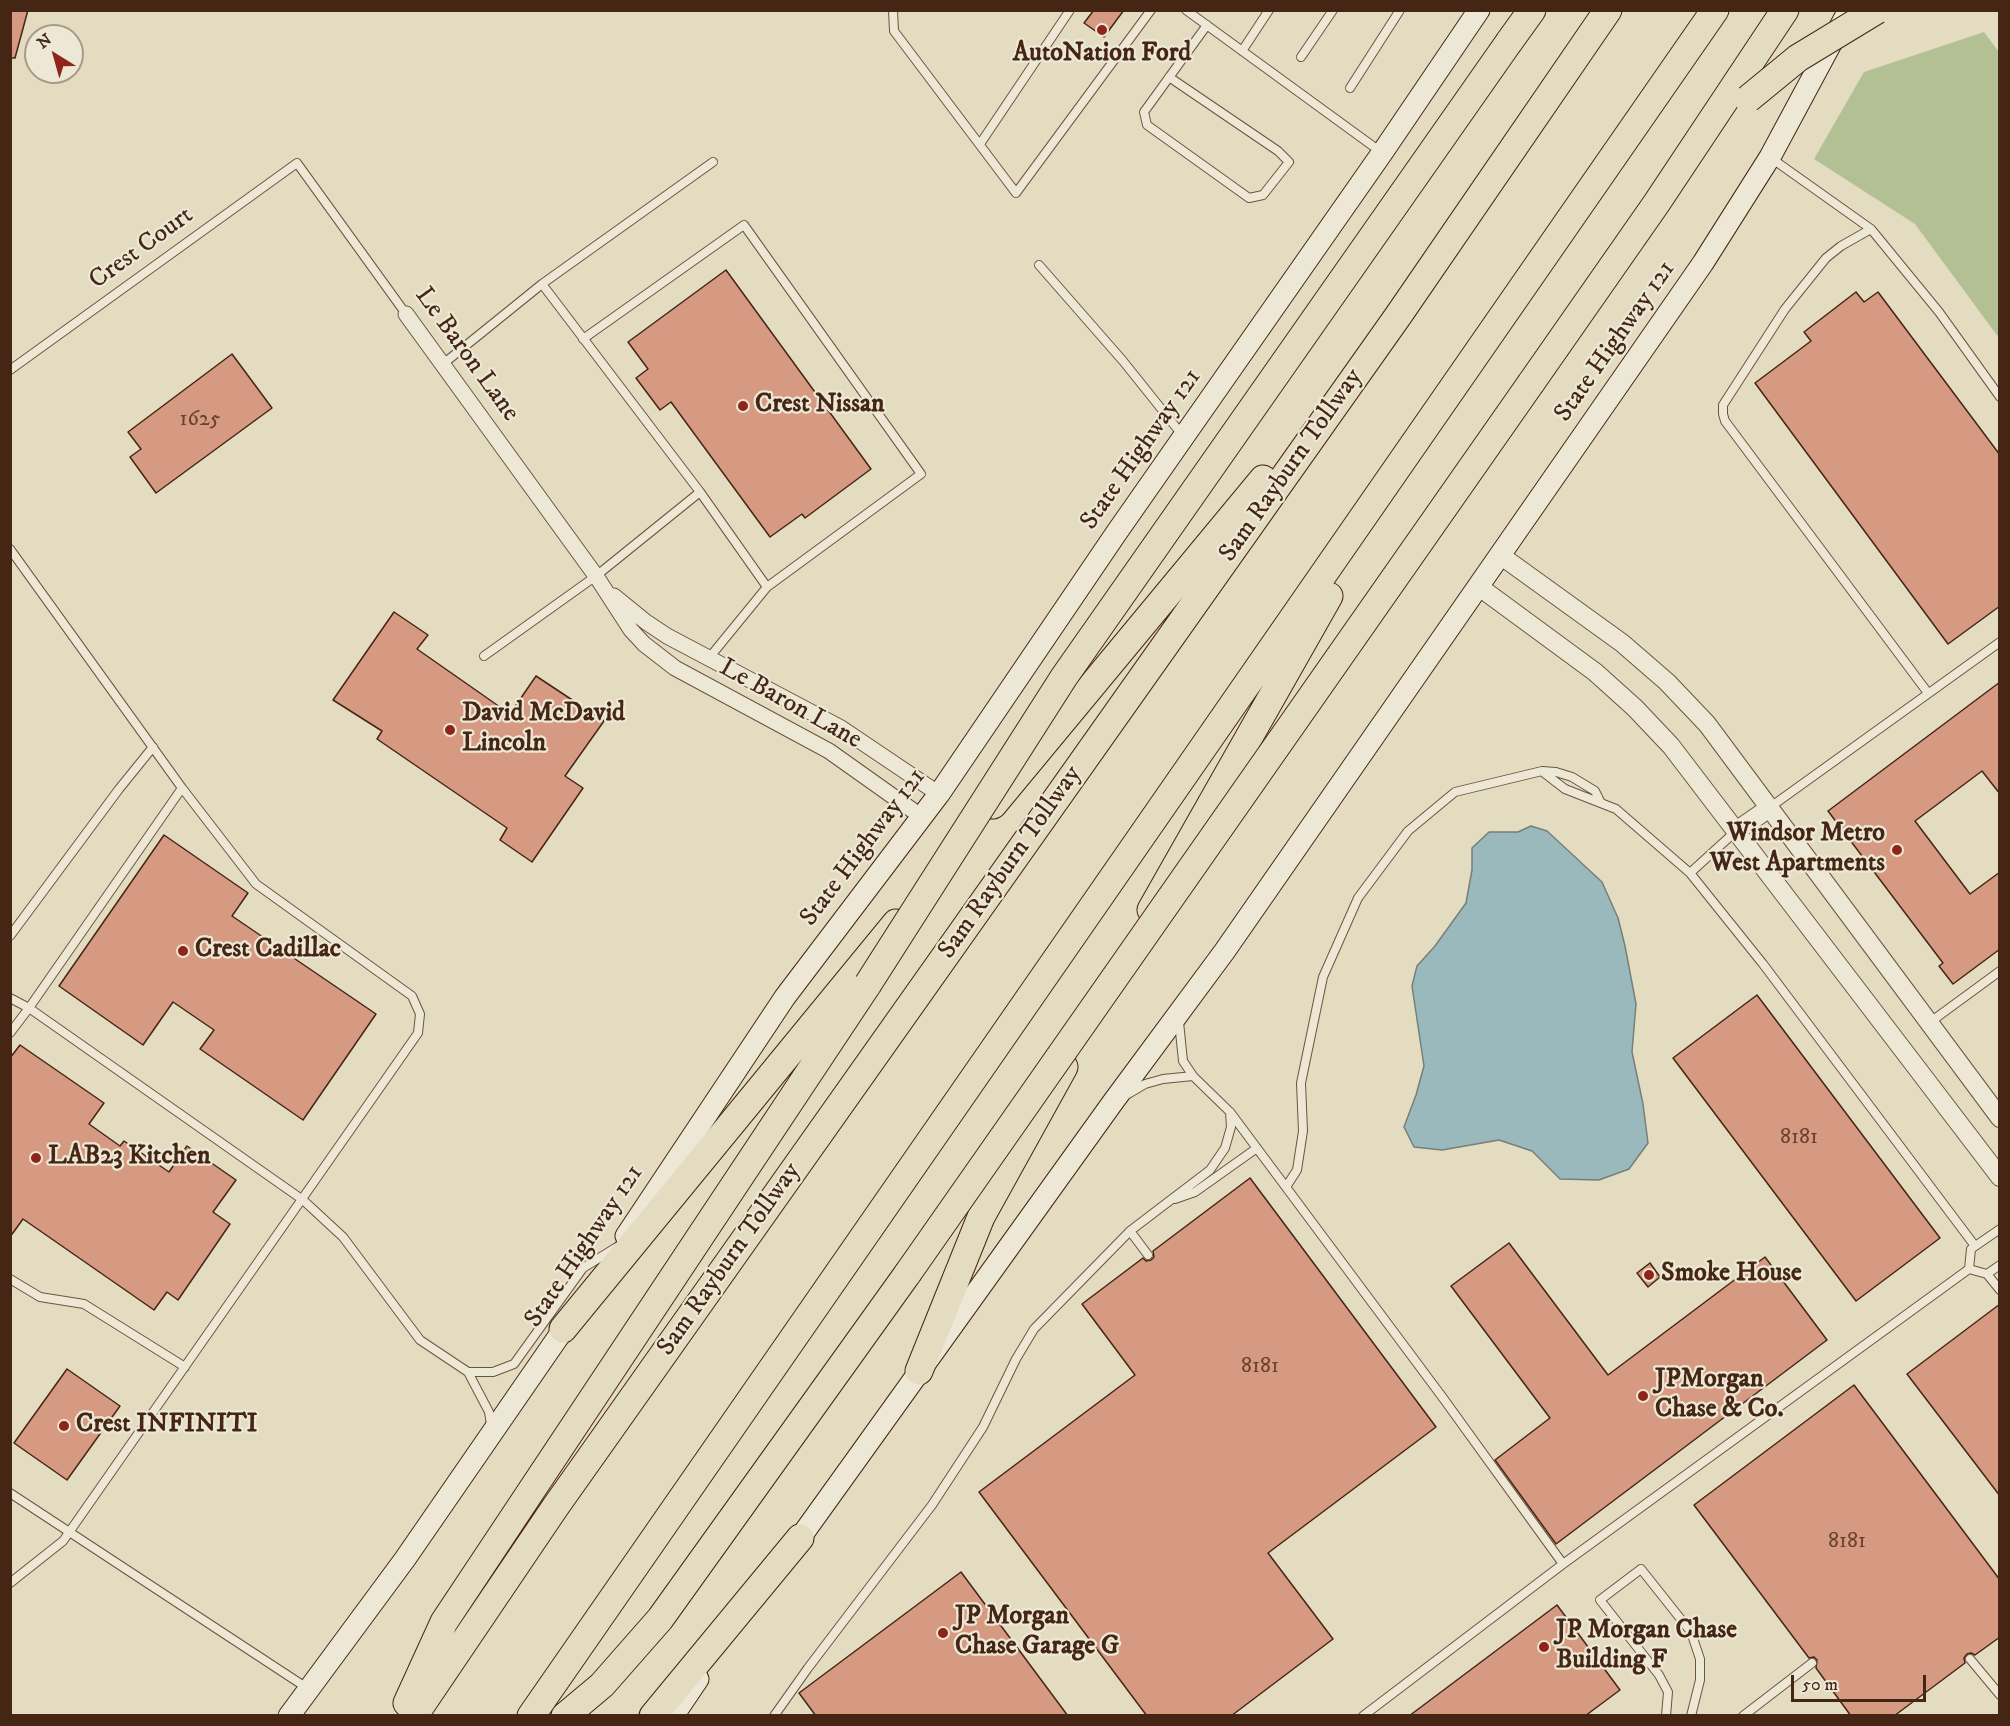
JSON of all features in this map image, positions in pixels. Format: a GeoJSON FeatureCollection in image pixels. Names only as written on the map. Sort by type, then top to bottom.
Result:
{"type":"FeatureCollection","features":[{"type":"Feature","properties":{"kind":"highway"},"geometry":{"type":"LineString","coordinates":[[401,1716],[444,1622],[868,984],[1064,677],[1532,10]]}},
{"type":"Feature","properties":{"kind":"highway","name":"Sam Rayburn Tollway"},"geometry":{"type":"LineString","coordinates":[[414,1716],[556,1506],[1398,316],[1608,10]]}},
{"type":"Feature","properties":{"kind":"highway"},"geometry":{"type":"LineString","coordinates":[[531,1716],[1715,10]]}},
{"type":"Feature","properties":{"kind":"highway"},"geometry":{"type":"LineString","coordinates":[[565,1716],[602,1684],[660,1619],[908,1273],[1656,204],[1785,10]]}},
{"type":"Feature","properties":{"kind":"highway"},"geometry":{"type":"LineString","coordinates":[[1656,204],[1711,136],[1748,99],[1798,58],[1877,10]]}},
{"type":"Feature","properties":{"kind":"highway"},"geometry":{"type":"LineString","coordinates":[[563,1329],[990,808],[1398,316]]}},
{"type":"Feature","properties":{"kind":"highway"},"geometry":{"type":"LineString","coordinates":[[919,1371],[981,1217],[1171,873],[1417,441]]}},
{"type":"Feature","properties":{"kind":"highway"},"geometry":{"type":"LineString","coordinates":[[653,1716],[800,1538]]}},
{"type":"Feature","properties":{"kind":"main road","name":"State Highway 121"},"geometry":{"type":"LineString","coordinates":[[673,1716],[919,1371],[1231,942],[1703,263],[1770,157],[1849,10]]}},
{"type":"Feature","properties":{"kind":"main road","name":"State Highway 121"},"geometry":{"type":"LineString","coordinates":[[289,1716],[405,1559],[620,1245],[785,997],[939,794],[1382,153],[1474,14]]}},
{"type":"Feature","properties":{"kind":"street","name":"Le Baron Lane"},"geometry":{"type":"LineString","coordinates":[[406,314],[596,576],[630,630],[659,657],[709,687],[829,751],[922,816]]}},
{"type":"Feature","properties":{"kind":"street"},"geometry":{"type":"LineString","coordinates":[[1500,555],[1622,643],[1667,682],[1707,724],[2000,1118]]}},
{"type":"Feature","properties":{"kind":"street","name":"Le Baron Lane"},"geometry":{"type":"LineString","coordinates":[[596,576],[611,594],[646,622],[841,728],[939,794]]}},
{"type":"Feature","properties":{"kind":"street"},"geometry":{"type":"LineString","coordinates":[[1478,586],[1595,672],[1635,708],[1671,746],[2000,1177]]}},
{"type":"Feature","properties":{"kind":"street"},"geometry":{"type":"LineString","coordinates":[[1736,831],[1768,809]]}},
{"type":"Feature","properties":{"kind":"lane"},"geometry":{"type":"LineString","coordinates":[[893,10],[894,31],[1016,193],[1150,10]]}},
{"type":"Feature","properties":{"kind":"lane"},"geometry":{"type":"LineString","coordinates":[[980,144],[1070,10]]}},
{"type":"Feature","properties":{"kind":"lane"},"geometry":{"type":"LineString","coordinates":[[1186,10],[1200,14],[1207,25],[1382,153]]}},
{"type":"Feature","properties":{"kind":"lane"},"geometry":{"type":"LineString","coordinates":[[1242,51],[1269,10]]}},
{"type":"Feature","properties":{"kind":"lane"},"geometry":{"type":"LineString","coordinates":[[1301,57],[1333,10]]}},
{"type":"Feature","properties":{"kind":"lane"},"geometry":{"type":"LineString","coordinates":[[1350,88],[1400,10]]}},
{"type":"Feature","properties":{"kind":"lane"},"geometry":{"type":"LineString","coordinates":[[1169,77],[1278,151],[1289,162],[1263,195],[1249,198],[1147,125],[1144,112],[1169,77],[1207,25]]}},
{"type":"Feature","properties":{"kind":"lane"},"geometry":{"type":"LineString","coordinates":[[1770,157],[1871,229],[1939,312],[2000,397]]}},
{"type":"Feature","properties":{"kind":"lane"},"geometry":{"type":"LineString","coordinates":[[443,364],[542,284],[713,162]]}},
{"type":"Feature","properties":{"kind":"lane","name":"Le Baron Lane"},"geometry":{"type":"LineString","coordinates":[[297,163],[406,314]]}},
{"type":"Feature","properties":{"kind":"lane","name":"Crest Court"},"geometry":{"type":"LineString","coordinates":[[10,370],[297,163]]}},
{"type":"Feature","properties":{"kind":"lane"},"geometry":{"type":"LineString","coordinates":[[583,339],[744,225],[921,474],[767,587],[709,658]]}},
{"type":"Feature","properties":{"kind":"lane"},"geometry":{"type":"LineString","coordinates":[[1871,229],[1841,246],[1826,258],[1779,319],[1723,405],[1723,414],[1732,430],[1928,693]]}},
{"type":"Feature","properties":{"kind":"lane"},"geometry":{"type":"LineString","coordinates":[[1040,265],[1124,361],[1184,438]]}},
{"type":"Feature","properties":{"kind":"lane"},"geometry":{"type":"LineString","coordinates":[[542,284],[700,492],[767,587]]}},
{"type":"Feature","properties":{"kind":"lane"},"geometry":{"type":"LineString","coordinates":[[484,656],[596,576],[700,492]]}},
{"type":"Feature","properties":{"kind":"lane"},"geometry":{"type":"LineString","coordinates":[[10,1583],[63,1541],[412,1043],[418,1033],[420,1014],[412,996],[256,884],[182,788],[12,553]]}},
{"type":"Feature","properties":{"kind":"lane"},"geometry":{"type":"LineString","coordinates":[[1768,809],[2000,642]]}},
{"type":"Feature","properties":{"kind":"lane"},"geometry":{"type":"LineString","coordinates":[[10,936],[153,747]]}},
{"type":"Feature","properties":{"kind":"lane"},"geometry":{"type":"LineString","coordinates":[[1542,771],[1565,789],[1616,809],[1690,873],[1763,964],[1975,1246]]}},
{"type":"Feature","properties":{"kind":"lane"},"geometry":{"type":"LineString","coordinates":[[1286,1186],[1297,1170],[1303,1131],[1301,1083],[1323,977],[1358,898],[1408,831],[1455,792],[1542,771],[1572,777],[1595,791],[1600,801]]}},
{"type":"Feature","properties":{"kind":"lane"},"geometry":{"type":"LineString","coordinates":[[10,1033],[182,788]]}},
{"type":"Feature","properties":{"kind":"lane"},"geometry":{"type":"LineString","coordinates":[[1690,873],[1736,831]]}},
{"type":"Feature","properties":{"kind":"lane"},"geometry":{"type":"LineString","coordinates":[[1929,1023],[2000,971]]}},
{"type":"Feature","properties":{"kind":"lane"},"geometry":{"type":"LineString","coordinates":[[10,998],[29,1008],[303,1200],[344,1236],[420,1340],[468,1372],[489,1412],[491,1432]]}},
{"type":"Feature","properties":{"kind":"lane"},"geometry":{"type":"LineString","coordinates":[[1179,1013],[1183,1060],[1192,1076],[1230,1112],[1563,1564]]}},
{"type":"Feature","properties":{"kind":"lane"},"geometry":{"type":"LineString","coordinates":[[1113,1102],[1145,1084],[1163,1079],[1192,1076]]}},
{"type":"Feature","properties":{"kind":"lane"},"geometry":{"type":"LineString","coordinates":[[774,1716],[937,1498],[983,1427],[1016,1359],[1034,1329],[1130,1231],[1210,1170],[1225,1148],[1231,1127],[1230,1112]]}},
{"type":"Feature","properties":{"kind":"lane"},"geometry":{"type":"LineString","coordinates":[[1168,1201],[1195,1192],[1257,1148]]}},
{"type":"Feature","properties":{"kind":"lane"},"geometry":{"type":"LineString","coordinates":[[1363,1716],[1563,1564],[1969,1269],[1971,1249],[2000,1228]]}},
{"type":"Feature","properties":{"kind":"lane"},"geometry":{"type":"LineString","coordinates":[[1130,1231],[1148,1255]]}},
{"type":"Feature","properties":{"kind":"lane"},"geometry":{"type":"LineString","coordinates":[[468,1372],[493,1372],[514,1364],[583,1268],[620,1245]]}},
{"type":"Feature","properties":{"kind":"lane"},"geometry":{"type":"LineString","coordinates":[[1987,1274],[2000,1265]]}},
{"type":"Feature","properties":{"kind":"lane"},"geometry":{"type":"LineString","coordinates":[[1969,1269],[1987,1274],[2000,1290]]}},
{"type":"Feature","properties":{"kind":"lane"},"geometry":{"type":"LineString","coordinates":[[10,1279],[40,1297],[84,1304],[185,1367]]}},
{"type":"Feature","properties":{"kind":"lane"},"geometry":{"type":"LineString","coordinates":[[10,1493],[309,1689]]}},
{"type":"Feature","properties":{"kind":"lane"},"geometry":{"type":"LineString","coordinates":[[1666,1716],[1668,1692],[1659,1675],[1600,1600],[1641,1569],[1691,1632],[1700,1659],[1700,1680],[1691,1716]]}},
{"type":"Feature","properties":{"kind":"lane"},"geometry":{"type":"LineString","coordinates":[[1970,1659],[2000,1695]]}},
{"type":"Feature","properties":{"kind":"lane"},"geometry":{"type":"LineString","coordinates":[[1743,1716],[1812,1663]]}},
{"type":"Feature","properties":{"kind":"green space"},"geometry":{"type":"Polygon","coordinates":[[[1984,32],[1999,52],[1999,338],[1915,224],[1814,159],[1864,72],[1984,32]]]}},
{"type":"Feature","properties":{"kind":"water"},"geometry":{"type":"Polygon","coordinates":[[[1531,826],[1547,831],[1602,882],[1618,918],[1625,946],[1636,1004],[1632,1052],[1643,1104],[1648,1143],[1629,1169],[1599,1180],[1560,1179],[1532,1151],[1499,1140],[1442,1150],[1414,1147],[1404,1127],[1424,1066],[1412,986],[1417,966],[1435,946],[1466,903],[1472,870],[1472,848],[1489,832],[1518,832],[1531,826]]]}},
{"type":"Feature","properties":{"kind":"building"},"geometry":{"type":"Polygon","coordinates":[[[10,10],[28,10],[15,58],[10,58],[10,10]]]}},
{"type":"Feature","properties":{"kind":"building","name":"AutoNation Ford"},"geometry":{"type":"Polygon","coordinates":[[[1094,10],[1124,10],[1104,37],[1084,23],[1094,10]]]}},
{"type":"Feature","properties":{"kind":"building","name":"Crest Nissan"},"geometry":{"type":"Polygon","coordinates":[[[726,270],[871,469],[805,518],[802,514],[770,537],[671,402],[660,410],[636,378],[648,369],[628,342],[726,270]]]}},
{"type":"Feature","properties":{"kind":"building"},"geometry":{"type":"Polygon","coordinates":[[[1856,292],[1864,302],[1878,292],[2000,455],[2000,606],[1948,644],[1755,383],[1811,341],[1804,332],[1856,292]]]}},
{"type":"Feature","properties":{"kind":"building"},"geometry":{"type":"Polygon","coordinates":[[[232,354],[272,408],[156,493],[130,457],[141,449],[128,432],[232,354]]]}},
{"type":"Feature","properties":{"kind":"building"},"geometry":{"type":"Polygon","coordinates":[[[394,612],[428,635],[417,649],[510,714],[536,676],[604,721],[565,776],[583,788],[532,862],[500,840],[507,828],[377,739],[382,731],[333,700],[394,612]]]}},
{"type":"Feature","properties":{"kind":"building","name":"Windsor Metro West Apartments"},"geometry":{"type":"Polygon","coordinates":[[[2000,682],[2000,794],[1982,771],[1915,821],[1970,894],[2000,872],[2000,949],[1953,984],[1939,966],[1943,963],[1828,811],[2000,682]]]}},
{"type":"Feature","properties":{"kind":"building","name":"Crest Cadillac"},"geometry":{"type":"Polygon","coordinates":[[[164,835],[248,893],[232,916],[376,1014],[303,1120],[200,1049],[214,1030],[173,1002],[143,1045],[59,986],[164,835]]]}},
{"type":"Feature","properties":{"kind":"building"},"geometry":{"type":"Polygon","coordinates":[[[1757,995],[1940,1238],[1856,1301],[1673,1058],[1757,995]]]}},
{"type":"Feature","properties":{"kind":"building"},"geometry":{"type":"Polygon","coordinates":[[[20,1045],[104,1103],[89,1124],[120,1146],[124,1141],[169,1172],[187,1146],[236,1180],[213,1212],[230,1224],[178,1300],[167,1292],[154,1310],[23,1219],[10,1237],[10,1058],[20,1045]]]}},
{"type":"Feature","properties":{"kind":"building"},"geometry":{"type":"Polygon","coordinates":[[[1250,1178],[1436,1427],[1268,1553],[1333,1639],[1231,1716],[1147,1716],[979,1492],[1135,1375],[1082,1304],[1143,1258],[1146,1261],[1151,1260],[1154,1257],[1153,1251],[1250,1178]]]}},
{"type":"Feature","properties":{"kind":"building","name":"JPMorgan Chase & Co."},"geometry":{"type":"Polygon","coordinates":[[[1509,1243],[1608,1375],[1765,1257],[1827,1340],[1556,1544],[1495,1460],[1550,1418],[1451,1286],[1509,1243]]]}},
{"type":"Feature","properties":{"kind":"building","name":"Smoke House"},"geometry":{"type":"Polygon","coordinates":[[[1650,1263],[1660,1277],[1648,1287],[1637,1273],[1650,1263]]]}},
{"type":"Feature","properties":{"kind":"building"},"geometry":{"type":"Polygon","coordinates":[[[2000,1304],[2000,1496],[1907,1374],[2000,1304]]]}},
{"type":"Feature","properties":{"kind":"building"},"geometry":{"type":"Polygon","coordinates":[[[67,1369],[120,1406],[67,1480],[14,1443],[67,1369]]]}},
{"type":"Feature","properties":{"kind":"building","name":"JPMorgan Chase & Co."},"geometry":{"type":"Polygon","coordinates":[[[1854,1385],[2000,1580],[2000,1637],[1975,1655],[1967,1654],[1964,1658],[1965,1663],[1894,1716],[1851,1716],[1816,1668],[1817,1660],[1814,1657],[1809,1658],[1694,1505],[1854,1385]]]}},
{"type":"Feature","properties":{"kind":"building","name":"JP Morgan Chase Garage G"},"geometry":{"type":"Polygon","coordinates":[[[961,1572],[1068,1716],[816,1716],[799,1693],[961,1572]]]}},
{"type":"Feature","properties":{"kind":"building","name":"JP Morgan Chase Building F"},"geometry":{"type":"Polygon","coordinates":[[[1557,1605],[1620,1690],[1585,1716],[1409,1716],[1557,1605]]]}},
{"type":"Feature","properties":{"kind":"place","name":"AutoNation Ford"},"geometry":{"type":"Point","coordinates":[1102,30]}},
{"type":"Feature","properties":{"kind":"place","name":"Crest Nissan"},"geometry":{"type":"Point","coordinates":[743,406]}},
{"type":"Feature","properties":{"kind":"place","name":"David McDavid Lincoln"},"geometry":{"type":"Point","coordinates":[450,730]}},
{"type":"Feature","properties":{"kind":"place","name":"Windsor Metro West Apartments"},"geometry":{"type":"Point","coordinates":[1897,850]}},
{"type":"Feature","properties":{"kind":"place","name":"Crest Cadillac"},"geometry":{"type":"Point","coordinates":[183,951]}},
{"type":"Feature","properties":{"kind":"place","name":"LAB23 Kitchen"},"geometry":{"type":"Point","coordinates":[36,1158]}},
{"type":"Feature","properties":{"kind":"place","name":"Smoke House"},"geometry":{"type":"Point","coordinates":[1649,1275]}},
{"type":"Feature","properties":{"kind":"place","name":"JPMorgan Chase & Co."},"geometry":{"type":"Point","coordinates":[1643,1396]}},
{"type":"Feature","properties":{"kind":"place","name":"Crest INFINITI"},"geometry":{"type":"Point","coordinates":[64,1426]}},
{"type":"Feature","properties":{"kind":"place","name":"JP Morgan Chase Garage G"},"geometry":{"type":"Point","coordinates":[943,1633]}},
{"type":"Feature","properties":{"kind":"place","name":"JP Morgan Chase Building F"},"geometry":{"type":"Point","coordinates":[1544,1647]}}]}
